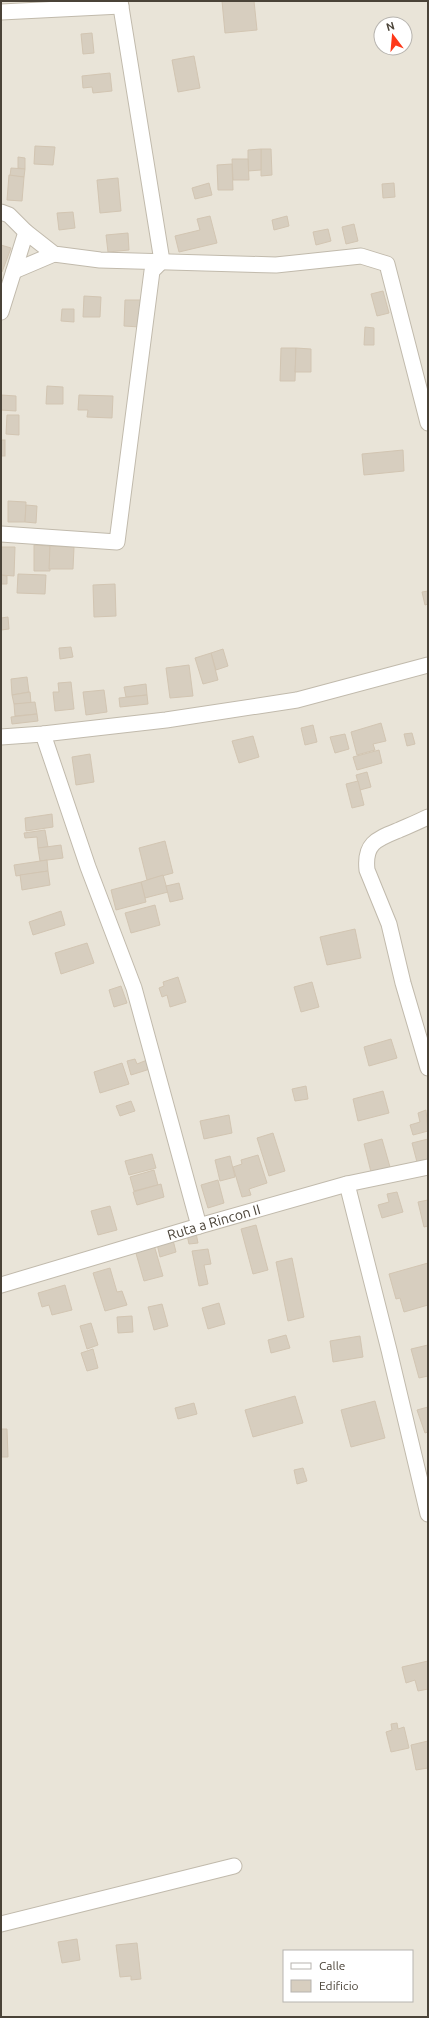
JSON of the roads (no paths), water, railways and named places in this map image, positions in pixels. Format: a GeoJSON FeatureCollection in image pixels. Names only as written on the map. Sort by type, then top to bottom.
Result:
{"type":"FeatureCollection","features":[{"type":"Feature","properties":{"kind":"street"},"geometry":{"type":"LineString","coordinates":[[1,12],[120,3],[162,261]]}},
{"type":"Feature","properties":{"kind":"street"},"geometry":{"type":"LineString","coordinates":[[1,212],[9,215],[26,232],[54,254]]}},
{"type":"Feature","properties":{"kind":"street"},"geometry":{"type":"LineString","coordinates":[[1,312],[26,232]]}},
{"type":"Feature","properties":{"kind":"street"},"geometry":{"type":"LineString","coordinates":[[14,271],[54,254],[100,260],[276,265],[361,256],[387,264],[428,423]]}},
{"type":"Feature","properties":{"kind":"street"},"geometry":{"type":"LineString","coordinates":[[1,534],[117,542],[152,271],[162,261]]}},
{"type":"Feature","properties":{"kind":"street"},"geometry":{"type":"LineString","coordinates":[[1,737],[43,734],[166,720],[298,700],[428,665]]}},
{"type":"Feature","properties":{"kind":"street"},"geometry":{"type":"LineString","coordinates":[[43,734],[88,867],[134,988],[199,1226]]}},
{"type":"Feature","properties":{"kind":"street"},"geometry":{"type":"LineString","coordinates":[[428,817],[378,838],[369,848],[366,862],[367,870],[389,924],[403,983],[428,1068]]}},
{"type":"Feature","properties":{"kind":"street","name":"Ruta a Rincon II"},"geometry":{"type":"LineString","coordinates":[[1,1285],[347,1184],[428,1167]]}},
{"type":"Feature","properties":{"kind":"street"},"geometry":{"type":"LineString","coordinates":[[347,1184],[389,1350],[428,1514]]}},
{"type":"Feature","properties":{"kind":"street"},"geometry":{"type":"LineString","coordinates":[[1,1924],[234,1866]]}}]}
